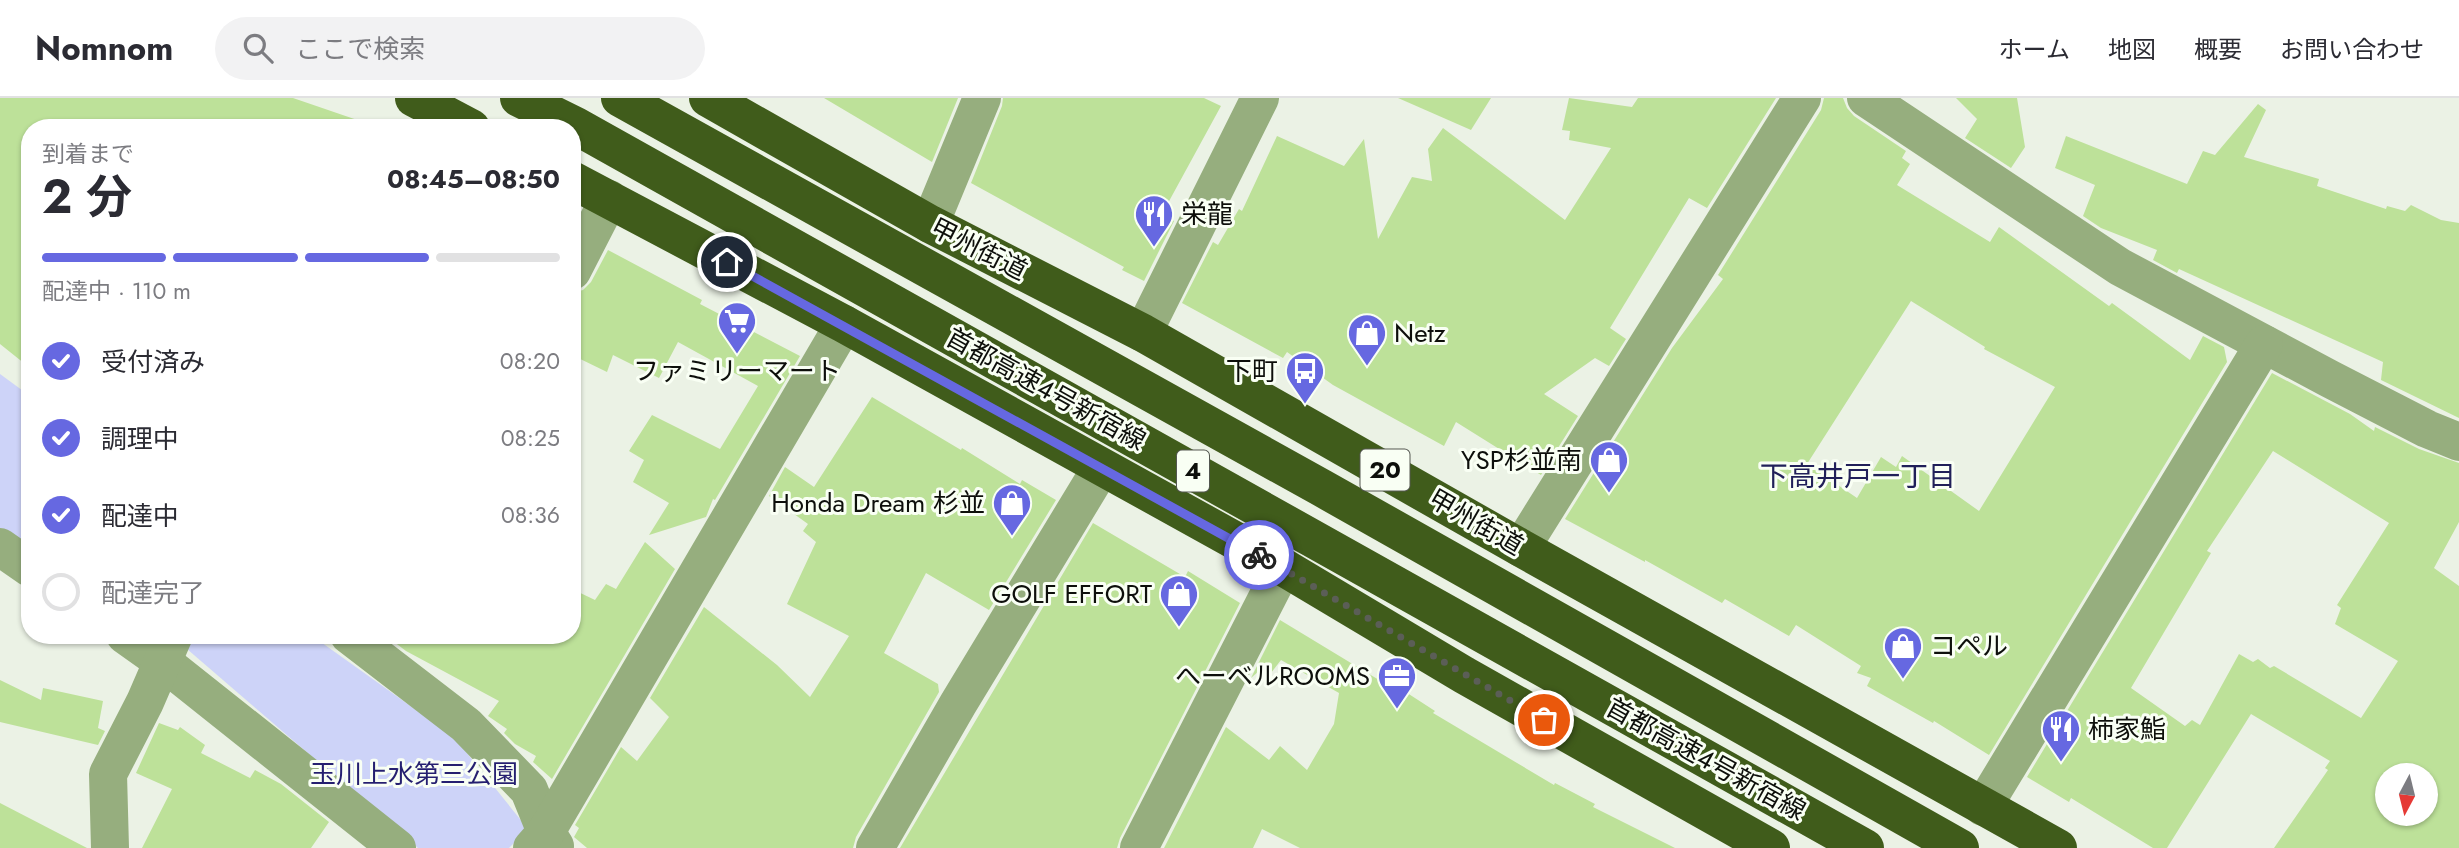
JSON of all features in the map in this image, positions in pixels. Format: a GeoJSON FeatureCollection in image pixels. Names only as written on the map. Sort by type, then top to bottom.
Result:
{"type":"FeatureCollection","features":[{"type":"Feature","properties":{"kind":"highway","name":"首都高速4号新宿線"},"geometry":{"type":"LineString","coordinates":[[519,98],[562,119]]}},
{"type":"Feature","properties":{"kind":"highway","name":"首都高速4号新宿線"},"geometry":{"type":"LineString","coordinates":[[620,98],[1322,488],[1960,848]]}},
{"type":"Feature","properties":{"kind":"highway","name":"甲州街道"},"geometry":{"type":"LineString","coordinates":[[720,101],[930,224],[1143,333],[2058,848]]}},
{"type":"Feature","properties":{"kind":"highway","name":"首都高速4号新宿線"},"geometry":{"type":"LineString","coordinates":[[581,129],[1865,848]]}},
{"type":"Feature","properties":{"kind":"highway"},"geometry":{"type":"LineString","coordinates":[[581,185],[844,324],[1283,567],[1464,675],[1763,846]]}},
{"type":"Feature","properties":{"kind":"street"},"geometry":{"type":"LineString","coordinates":[[930,224],[982,98]]}},
{"type":"Feature","properties":{"kind":"street"},"geometry":{"type":"LineString","coordinates":[[1143,333],[1260,98]]}},
{"type":"Feature","properties":{"kind":"street"},"geometry":{"type":"LineString","coordinates":[[1521,548],[1802,98]]}},
{"type":"Feature","properties":{"kind":"street"},"geometry":{"type":"LineString","coordinates":[[1866,98],[2120,267],[2427,429],[2459,442]]}},
{"type":"Feature","properties":{"kind":"street"},"geometry":{"type":"LineString","coordinates":[[581,253],[609,199]]}},
{"type":"Feature","properties":{"kind":"street"},"geometry":{"type":"LineString","coordinates":[[545,843],[844,324]]}},
{"type":"Feature","properties":{"kind":"street"},"geometry":{"type":"LineString","coordinates":[[1983,807],[2264,344]]}},
{"type":"Feature","properties":{"kind":"street"},"geometry":{"type":"LineString","coordinates":[[875,848],[958,704],[1101,468]]}},
{"type":"Feature","properties":{"kind":"street"},"geometry":{"type":"LineString","coordinates":[[0,547],[21,562]]}},
{"type":"Feature","properties":{"kind":"street"},"geometry":{"type":"LineString","coordinates":[[1139,848],[1283,567]]}},
{"type":"Feature","properties":{"kind":"street"},"geometry":{"type":"LineString","coordinates":[[372,644],[475,734],[529,790],[545,843]]}},
{"type":"Feature","properties":{"kind":"street"},"geometry":{"type":"LineString","coordinates":[[110,848],[108,774],[169,649],[397,848]]}},
{"type":"Feature","properties":{"kind":"green space"},"geometry":{"type":"Polygon","coordinates":[[[0,374],[21,389],[21,550],[0,535],[0,374]]]}},
{"type":"Feature","properties":{"kind":"green space","name":"玉川上水第三公園"},"geometry":{"type":"Polygon","coordinates":[[[190,644],[324,644],[454,737],[528,829],[509,848],[418,848],[187,649],[190,644]]]}},
{"type":"Feature","properties":{"kind":"building"},"geometry":{"type":"Polygon","coordinates":[[[0,98],[293,98],[354,119],[21,119],[21,361],[0,344],[0,98]]]}},
{"type":"Feature","properties":{"kind":"building"},"geometry":{"type":"Polygon","coordinates":[[[824,98],[958,98],[932,162],[824,98]]]}},
{"type":"Feature","properties":{"kind":"building"},"geometry":{"type":"Polygon","coordinates":[[[1003,98],[1204,98],[1221,106],[1162,214],[1174,221],[1144,281],[1122,270],[1124,267],[971,183],[1003,98]]]}},
{"type":"Feature","properties":{"kind":"building"},"geometry":{"type":"Polygon","coordinates":[[[1398,98],[1491,98],[1471,130],[1398,98]]]}},
{"type":"Feature","properties":{"kind":"building"},"geometry":{"type":"Polygon","coordinates":[[[1569,98],[1632,107],[1638,98],[1776,98],[1707,208],[1689,198],[1610,328],[1626,339],[1609,366],[1595,358],[1544,394],[1578,416],[1541,475],[1456,422],[1444,446],[1333,385],[1287,352],[1283,358],[1182,303],[1213,242],[1218,245],[1239,209],[1242,211],[1277,136],[1344,166],[1364,139],[1378,239],[1412,177],[1432,181],[1428,149],[1443,128],[1565,220],[1611,148],[1569,140],[1570,131],[1562,130],[1569,98]]]}},
{"type":"Feature","properties":{"kind":"building"},"geometry":{"type":"Polygon","coordinates":[[[1824,98],[1843,98],[1854,116],[1906,151],[1902,158],[1910,164],[1897,185],[1990,242],[1999,227],[2109,306],[2112,303],[2190,360],[2203,336],[2224,347],[2227,362],[1989,755],[1934,721],[1933,723],[1867,686],[1871,678],[1857,673],[1861,666],[1796,625],[1789,636],[1725,599],[1722,603],[1565,519],[1672,348],[1723,279],[1718,275],[1821,110],[1824,98]],[[1911,301],[1807,464],[1857,498],[1881,457],[1896,467],[1902,456],[1979,511],[2055,387],[1984,349],[1985,347],[1911,301]]]}},
{"type":"Feature","properties":{"kind":"building"},"geometry":{"type":"Polygon","coordinates":[[[1956,98],[2017,98],[2025,147],[2011,168],[1965,138],[1977,119],[1956,98]]]}},
{"type":"Feature","properties":{"kind":"building"},"geometry":{"type":"Polygon","coordinates":[[[2258,104],[2266,110],[2244,157],[2319,179],[2317,186],[2386,209],[2387,206],[2405,211],[2411,205],[2441,220],[2459,223],[2459,418],[2381,380],[2383,362],[2179,269],[2177,273],[2153,260],[2157,250],[2101,228],[2083,216],[2095,185],[2055,168],[2066,136],[2187,184],[2203,151],[2215,155],[2258,104]]]}},
{"type":"Feature","properties":{"kind":"building"},"geometry":{"type":"Polygon","coordinates":[[[608,250],[702,300],[700,304],[800,356],[715,500],[713,499],[706,517],[649,535],[669,503],[633,482],[644,460],[629,451],[652,415],[720,449],[758,386],[678,342],[659,378],[613,355],[607,372],[581,359],[581,291],[591,282],[608,250]]]}},
{"type":"Feature","properties":{"kind":"building"},"geometry":{"type":"Polygon","coordinates":[[[2272,373],[2350,414],[2374,431],[2375,427],[2419,449],[2459,463],[2459,522],[2434,568],[2459,586],[2459,848],[2274,848],[2328,770],[2325,768],[2330,761],[2251,714],[2167,848],[2153,848],[2071,798],[2069,802],[2027,777],[2272,373]],[[2273,451],[2207,551],[2211,553],[2131,688],[2185,726],[2192,720],[2200,725],[2239,654],[2253,662],[2258,659],[2270,668],[2274,666],[2361,718],[2398,661],[2335,624],[2341,608],[2337,605],[2389,523],[2273,451]]]}},
{"type":"Feature","properties":{"kind":"building"},"geometry":{"type":"Polygon","coordinates":[[[872,397],[1020,484],[1022,480],[1056,500],[989,610],[926,573],[884,653],[938,684],[939,692],[856,837],[853,848],[587,848],[574,837],[579,828],[575,825],[621,747],[637,761],[669,717],[650,698],[704,607],[777,665],[810,697],[849,636],[787,604],[816,542],[803,531],[808,524],[769,496],[785,467],[814,487],[872,397]]]}},
{"type":"Feature","properties":{"kind":"building"},"geometry":{"type":"Polygon","coordinates":[[[1093,523],[1185,577],[1188,571],[1240,603],[1117,848],[900,848],[1093,523]]]}},
{"type":"Feature","properties":{"kind":"building"},"geometry":{"type":"Polygon","coordinates":[[[645,542],[675,569],[552,779],[533,762],[536,756],[515,744],[504,733],[507,729],[488,716],[499,701],[397,644],[581,644],[581,593],[595,600],[606,584],[616,589],[645,542]]]}},
{"type":"Feature","properties":{"kind":"building"},"geometry":{"type":"Polygon","coordinates":[[[1280,620],[1379,680],[1381,676],[1435,711],[1433,713],[1554,785],[1555,783],[1595,804],[1593,807],[1675,848],[1300,848],[1262,829],[1253,848],[1164,848],[1226,727],[1269,760],[1280,746],[1307,770],[1334,724],[1339,693],[1281,660],[1267,678],[1259,671],[1251,678],[1280,620]]]}},
{"type":"Feature","properties":{"kind":"building"},"geometry":{"type":"Polygon","coordinates":[[[0,680],[41,700],[43,688],[103,701],[98,728],[105,731],[98,745],[0,722],[0,680]]]}},
{"type":"Feature","properties":{"kind":"building"},"geometry":{"type":"Polygon","coordinates":[[[159,723],[178,730],[180,727],[205,745],[201,753],[250,778],[255,770],[281,784],[329,822],[311,848],[142,848],[172,789],[136,773],[159,723]]]}},
{"type":"Feature","properties":{"kind":"building"},"geometry":{"type":"Polygon","coordinates":[[[0,803],[87,848],[0,848],[0,803]]]}},
{"type":"Feature","properties":{"kind":"way so far"},"geometry":{"type":"LineString","coordinates":[[1259,555],[1544,720]]}},
{"type":"Feature","properties":{"kind":"place","name":"栄龍"},"geometry":{"type":"Point","coordinates":[1154,248]}},
{"type":"Feature","properties":{"kind":"place","name":"ファミリーマート"},"geometry":{"type":"Point","coordinates":[737,355]}},
{"type":"Feature","properties":{"kind":"place","name":"Netz"},"geometry":{"type":"Point","coordinates":[1367,367]}},
{"type":"Feature","properties":{"kind":"place","name":"下町"},"geometry":{"type":"Point","coordinates":[1305,405]}},
{"type":"Feature","properties":{"kind":"place","name":"YSP杉並南"},"geometry":{"type":"Point","coordinates":[1609,494]}},
{"type":"Feature","properties":{"kind":"place","name":"Honda Dream 杉並"},"geometry":{"type":"Point","coordinates":[1012,537]}},
{"type":"Feature","properties":{"kind":"place","name":"GOLF EFFORT"},"geometry":{"type":"Point","coordinates":[1179,628]}},
{"type":"Feature","properties":{"kind":"place","name":"コペル"},"geometry":{"type":"Point","coordinates":[1903,680]}},
{"type":"Feature","properties":{"kind":"place","name":"へーベルROOMS"},"geometry":{"type":"Point","coordinates":[1397,710]}},
{"type":"Feature","properties":{"kind":"place","name":"柿家鮨"},"geometry":{"type":"Point","coordinates":[2061,763]}},
{"type":"Feature","properties":{"kind":"district","name":"下高井戸一丁目"},"geometry":{"type":"Point","coordinates":[1858,476]}},
{"type":"Feature","properties":{"kind":"route"},"geometry":{"type":"LineString","coordinates":[[727,262],[844,324],[1259,555]]}}]}
